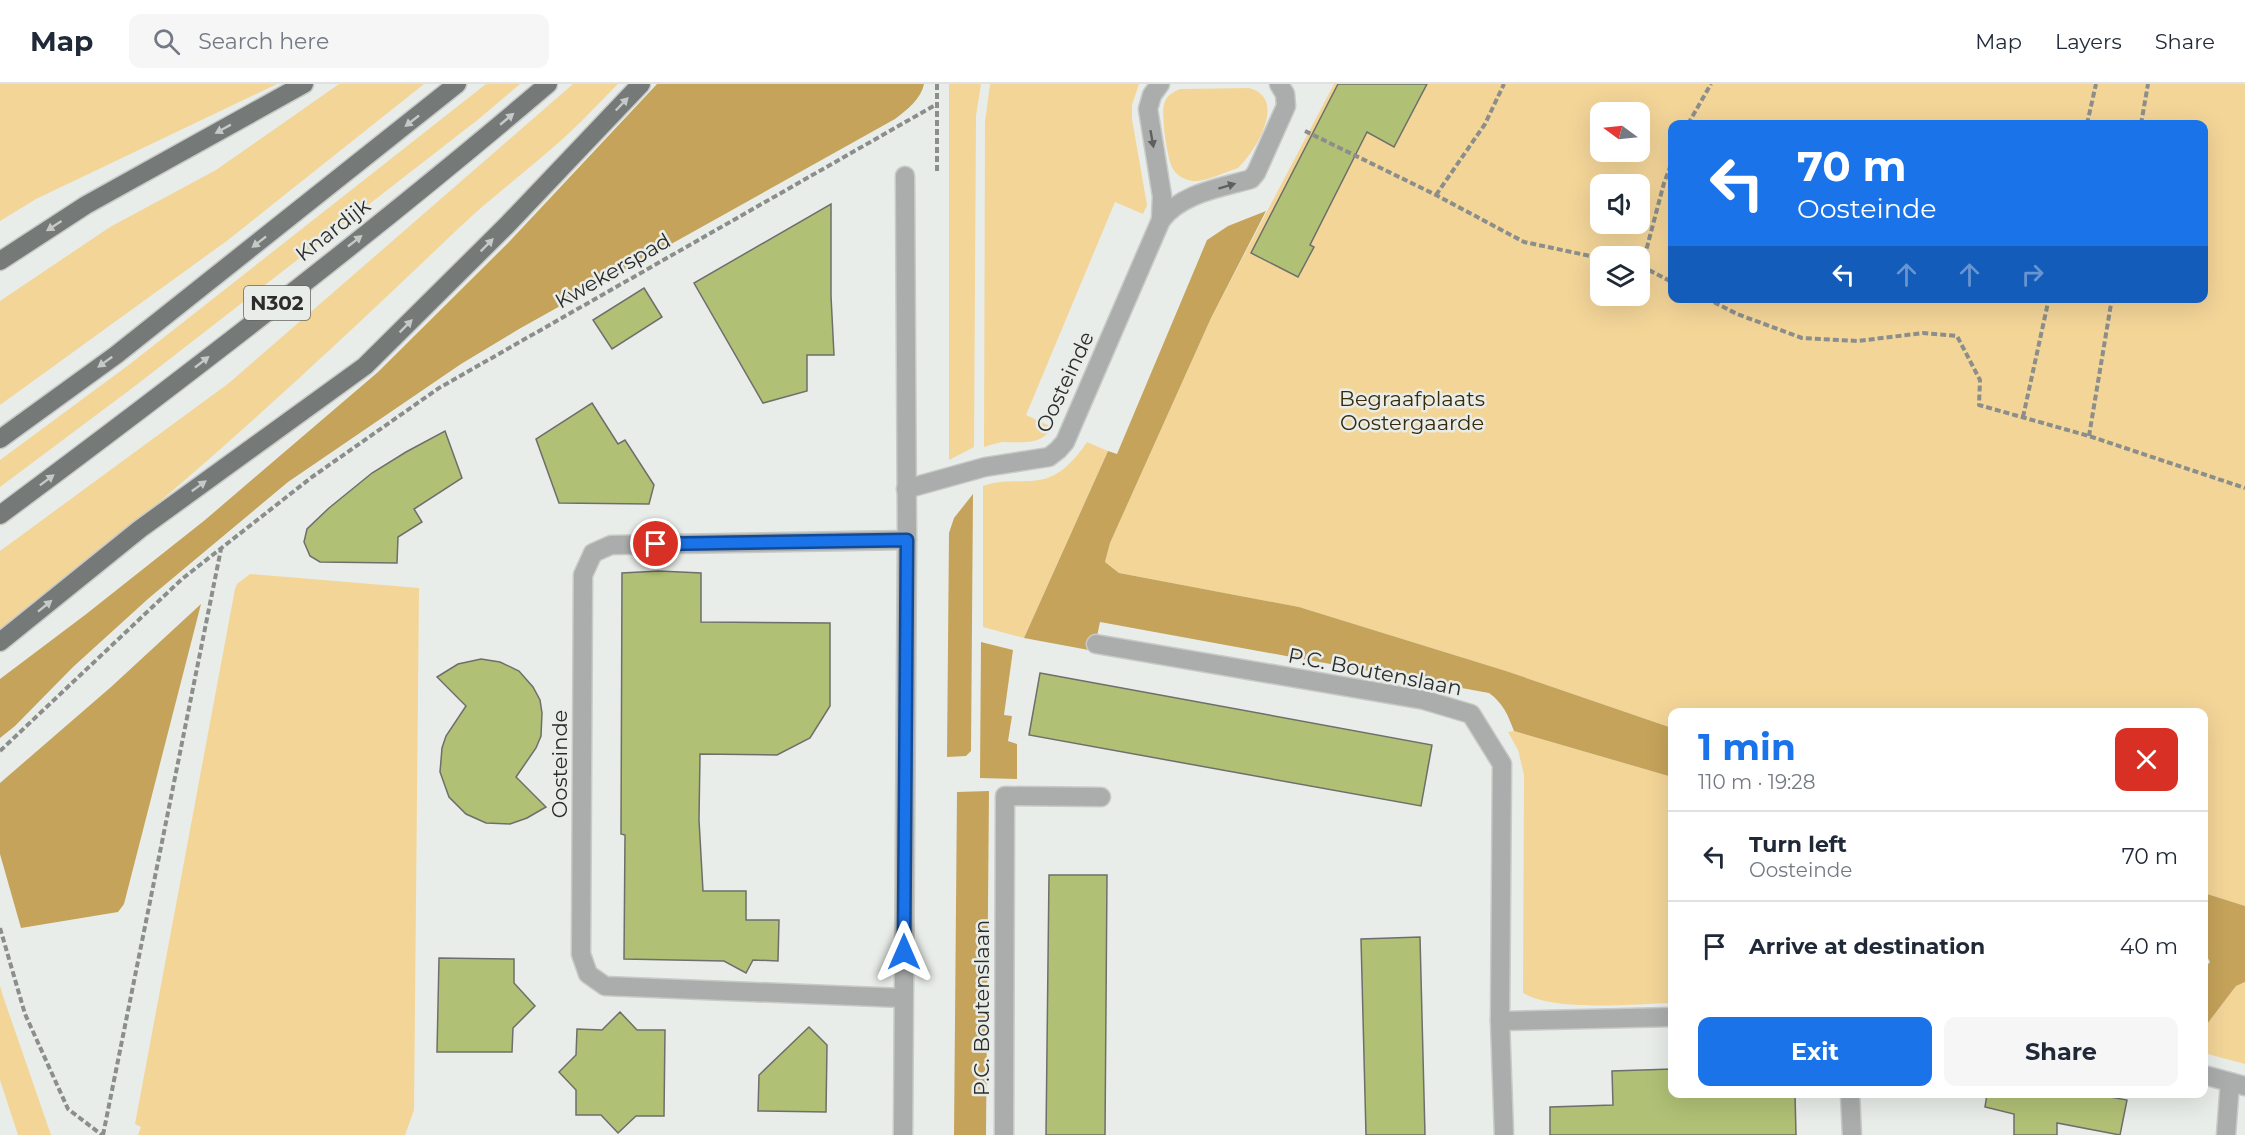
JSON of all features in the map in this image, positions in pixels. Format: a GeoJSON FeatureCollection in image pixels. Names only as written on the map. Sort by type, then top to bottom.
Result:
{"type":"FeatureCollection","features":[{"type":"Feature","properties":{"kind":"main road"},"geometry":{"type":"LineString","coordinates":[[0,261],[86,205],[304,84]]}},
{"type":"Feature","properties":{"kind":"main road","name":"Knardijk"},"geometry":{"type":"LineString","coordinates":[[0,439],[116,355],[457,84]]}},
{"type":"Feature","properties":{"kind":"main road","name":"Knardijk"},"geometry":{"type":"LineString","coordinates":[[0,515],[152,403],[475,146],[548,84]]}},
{"type":"Feature","properties":{"kind":"main road"},"geometry":{"type":"LineString","coordinates":[[0,642],[140,529],[365,366],[507,225],[641,84]]}},
{"type":"Feature","properties":{"kind":"street","name":"Oosteinde"},"geometry":{"type":"LineString","coordinates":[[1160,84],[1152,95],[1148,110],[1162,196],[1161,220]]}},
{"type":"Feature","properties":{"kind":"street","name":"Oosteinde"},"geometry":{"type":"LineString","coordinates":[[906,489],[985,467],[1049,457],[1058,450],[1065,442],[1161,220],[1166,213],[1188,198],[1251,179],[1256,173],[1286,106],[1286,94],[1279,84]]}},
{"type":"Feature","properties":{"kind":"street"},"geometry":{"type":"LineString","coordinates":[[903,1135],[907,540],[905,176]]}},
{"type":"Feature","properties":{"kind":"street","name":"Oosteinde"},"geometry":{"type":"LineString","coordinates":[[903,998],[605,986],[588,974],[581,954],[583,575],[592,554],[611,545],[907,540]]}},
{"type":"Feature","properties":{"kind":"street","name":"P.C. Boutenslaan"},"geometry":{"type":"LineString","coordinates":[[1096,644],[1424,700],[1471,714],[1502,764],[1500,1021],[1504,1135]]}},
{"type":"Feature","properties":{"kind":"street","name":"P.C. Boutenslaan"},"geometry":{"type":"LineString","coordinates":[[1004,1135],[1005,796],[1101,796]]}},
{"type":"Feature","properties":{"kind":"street"},"geometry":{"type":"LineString","coordinates":[[1500,1021],[1668,1017]]}},
{"type":"Feature","properties":{"kind":"street"},"geometry":{"type":"LineString","coordinates":[[2208,1076],[2238,1084],[2226,1135]]}},
{"type":"Feature","properties":{"kind":"street"},"geometry":{"type":"LineString","coordinates":[[1850,1098],[1851,1135]]}},
{"type":"Feature","properties":{"kind":"path","name":"Kwekerspad"},"geometry":{"type":"LineString","coordinates":[[0,751],[182,579],[312,477],[439,388],[937,104],[937,84]]}},
{"type":"Feature","properties":{"kind":"path"},"geometry":{"type":"LineString","coordinates":[[1436,195],[1485,124],[1504,84]]}},
{"type":"Feature","properties":{"kind":"path"},"geometry":{"type":"LineString","coordinates":[[1690,120],[1711,84]]}},
{"type":"Feature","properties":{"kind":"path"},"geometry":{"type":"LineString","coordinates":[[2088,120],[2096,84]]}},
{"type":"Feature","properties":{"kind":"path"},"geometry":{"type":"LineString","coordinates":[[2142,120],[2148,84]]}},
{"type":"Feature","properties":{"kind":"path"},"geometry":{"type":"LineString","coordinates":[[1281,119],[1436,195],[1524,242],[1590,256]]}},
{"type":"Feature","properties":{"kind":"path"},"geometry":{"type":"LineString","coordinates":[[1647,246],[1668,174]]}},
{"type":"Feature","properties":{"kind":"path"},"geometry":{"type":"LineString","coordinates":[[1650,271],[1668,280]]}},
{"type":"Feature","properties":{"kind":"path"},"geometry":{"type":"LineString","coordinates":[[1716,303],[1737,314],[1802,338],[1858,341],[1923,333],[1957,336],[1980,380],[1979,405],[2089,436],[2245,488]]}},
{"type":"Feature","properties":{"kind":"path"},"geometry":{"type":"LineString","coordinates":[[2023,417],[2048,303]]}},
{"type":"Feature","properties":{"kind":"path"},"geometry":{"type":"LineString","coordinates":[[2089,436],[2111,303]]}},
{"type":"Feature","properties":{"kind":"path"},"geometry":{"type":"LineString","coordinates":[[0,928],[25,1014],[68,1109],[103,1135],[221,549]]}},
{"type":"Feature","properties":{"kind":"green space"},"geometry":{"type":"Polygon","coordinates":[[[0,84],[277,84],[36,199],[0,221],[0,84]]]}},
{"type":"Feature","properties":{"kind":"green space"},"geometry":{"type":"Polygon","coordinates":[[[339,84],[424,84],[228,240],[0,405],[0,301],[110,227],[216,170],[339,84]]]}},
{"type":"Feature","properties":{"kind":"green space"},"geometry":{"type":"Polygon","coordinates":[[[486,84],[520,84],[480,118],[135,386],[0,487],[0,460],[130,364],[486,84]]]}},
{"type":"Feature","properties":{"kind":"green space"},"geometry":{"type":"Polygon","coordinates":[[[573,84],[618,84],[565,137],[472,216],[236,435],[120,536],[0,630],[0,551],[229,383],[573,84]]]}},
{"type":"Feature","properties":{"kind":"green space"},"geometry":{"type":"Polygon","coordinates":[[[949,84],[981,84],[976,116],[974,447],[949,460],[949,84]]]}},
{"type":"Feature","properties":{"kind":"green space"},"geometry":{"type":"Polygon","coordinates":[[[990,84],[1139,84],[1132,105],[1132,119],[1147,205],[1143,214],[1115,202],[1026,415],[1052,427],[1048,433],[1031,442],[1003,442],[984,447],[985,122],[990,84]]]}},
{"type":"Feature","properties":{"kind":"green space","name":"Begraafplaats Oostergaarde"},"geometry":{"type":"Polygon","coordinates":[[[1334,84],[2245,84],[2245,906],[2208,894],[2208,708],[1668,708],[1668,727],[1506,671],[1299,607],[1119,573],[1105,562],[1110,543],[1211,318],[1334,84]]]}},
{"type":"Feature","properties":{"kind":"green space"},"geometry":{"type":"Polygon","coordinates":[[[1249,88],[1260,94],[1266,102],[1267,113],[1265,125],[1253,150],[1238,168],[1204,180],[1190,180],[1179,176],[1171,164],[1165,137],[1163,110],[1167,98],[1180,89],[1249,88]]]}},
{"type":"Feature","properties":{"kind":"green space"},"geometry":{"type":"Polygon","coordinates":[[[1087,442],[1108,451],[1024,638],[983,627],[983,486],[1001,482],[1041,480],[1049,477],[1064,469],[1087,442]]]}},
{"type":"Feature","properties":{"kind":"green space"},"geometry":{"type":"Polygon","coordinates":[[[250,574],[419,588],[414,1110],[405,1135],[138,1135],[141,1127],[135,1124],[235,589],[237,584],[250,574]]]}},
{"type":"Feature","properties":{"kind":"green space"},"geometry":{"type":"Polygon","coordinates":[[[1514,731],[1668,776],[1668,1003],[1574,1005],[1537,999],[1523,993],[1524,775],[1518,750],[1508,732],[1514,731]]]}},
{"type":"Feature","properties":{"kind":"green space"},"geometry":{"type":"Polygon","coordinates":[[[2245,982],[2245,1064],[2208,1054],[2208,1023],[2236,986],[2245,982]]]}},
{"type":"Feature","properties":{"kind":"green space"},"geometry":{"type":"Polygon","coordinates":[[[0,986],[51,1135],[18,1135],[0,1080],[0,986]]]}},
{"type":"Feature","properties":{"kind":"shaded area"},"geometry":{"type":"Polygon","coordinates":[[[657,84],[924,84],[917,99],[895,119],[519,329],[461,364],[288,482],[149,598],[0,738],[0,679],[205,520],[378,372],[508,243],[657,84]]]}},
{"type":"Feature","properties":{"kind":"shaded area"},"geometry":{"type":"Polygon","coordinates":[[[1266,211],[1211,318],[1110,543],[1105,562],[1119,573],[1299,607],[1506,671],[1668,727],[1668,776],[1514,731],[1505,710],[1489,693],[1100,622],[1094,651],[1024,638],[1108,451],[1117,454],[1207,240],[1228,226],[1266,211]]]}},
{"type":"Feature","properties":{"kind":"shaded area"},"geometry":{"type":"Polygon","coordinates":[[[973,494],[971,751],[966,756],[947,757],[949,533],[954,518],[973,494]]]}},
{"type":"Feature","properties":{"kind":"shaded area"},"geometry":{"type":"Polygon","coordinates":[[[201,604],[124,904],[118,912],[21,928],[0,854],[0,783],[111,687],[201,604]]]}},
{"type":"Feature","properties":{"kind":"shaded area"},"geometry":{"type":"Polygon","coordinates":[[[981,642],[1013,650],[1004,715],[1012,716],[1008,741],[1017,744],[1017,779],[980,778],[981,642]]]}},
{"type":"Feature","properties":{"kind":"shaded area"},"geometry":{"type":"Polygon","coordinates":[[[989,791],[986,1135],[954,1135],[957,792],[989,791]]]}},
{"type":"Feature","properties":{"kind":"shaded area"},"geometry":{"type":"Polygon","coordinates":[[[2208,894],[2245,906],[2245,982],[2236,986],[2208,1023],[2208,964],[2210,962],[2208,958],[2208,894]]]}},
{"type":"Feature","properties":{"kind":"building"},"geometry":{"type":"Polygon","coordinates":[[[1338,84],[1427,84],[1394,147],[1367,132],[1310,245],[1314,247],[1298,277],[1251,253],[1338,84]]]}},
{"type":"Feature","properties":{"kind":"building"},"geometry":{"type":"Polygon","coordinates":[[[831,204],[831,296],[834,355],[807,355],[807,391],[763,403],[694,283],[831,204]]]}},
{"type":"Feature","properties":{"kind":"building"},"geometry":{"type":"Polygon","coordinates":[[[644,288],[662,317],[612,349],[593,320],[644,288]]]}},
{"type":"Feature","properties":{"kind":"building"},"geometry":{"type":"Polygon","coordinates":[[[592,403],[618,444],[625,440],[654,485],[649,504],[559,503],[536,439],[592,403]]]}},
{"type":"Feature","properties":{"kind":"building"},"geometry":{"type":"Polygon","coordinates":[[[445,431],[462,478],[414,509],[422,522],[398,537],[397,563],[320,562],[310,556],[304,542],[307,529],[329,508],[372,473],[445,431]]]}},
{"type":"Feature","properties":{"kind":"building"},"geometry":{"type":"Polygon","coordinates":[[[659,571],[701,573],[701,622],[830,623],[830,706],[810,738],[777,755],[700,754],[699,820],[703,891],[746,891],[746,920],[779,920],[778,961],[753,960],[746,973],[724,961],[624,959],[625,835],[621,834],[622,573],[659,571]]]}},
{"type":"Feature","properties":{"kind":"building"},"geometry":{"type":"Polygon","coordinates":[[[481,659],[500,662],[519,671],[533,687],[540,700],[541,736],[536,748],[516,777],[546,807],[527,818],[510,824],[486,823],[466,814],[449,797],[440,772],[442,748],[446,736],[466,706],[437,677],[458,664],[481,659]]]}},
{"type":"Feature","properties":{"kind":"building"},"geometry":{"type":"Polygon","coordinates":[[[1040,673],[1432,745],[1421,806],[1029,735],[1040,673]]]}},
{"type":"Feature","properties":{"kind":"building"},"geometry":{"type":"Polygon","coordinates":[[[1049,875],[1107,875],[1105,1135],[1046,1135],[1049,875]]]}},
{"type":"Feature","properties":{"kind":"building"},"geometry":{"type":"Polygon","coordinates":[[[1420,937],[1425,1135],[1366,1135],[1361,939],[1420,937]]]}},
{"type":"Feature","properties":{"kind":"building"},"geometry":{"type":"Polygon","coordinates":[[[439,958],[514,959],[514,983],[535,1006],[513,1028],[512,1052],[437,1052],[439,958]]]}},
{"type":"Feature","properties":{"kind":"building"},"geometry":{"type":"Polygon","coordinates":[[[620,1012],[637,1030],[665,1030],[664,1116],[636,1116],[618,1133],[601,1115],[576,1115],[576,1090],[559,1072],[576,1055],[577,1029],[602,1030],[620,1012]]]}},
{"type":"Feature","properties":{"kind":"building"},"geometry":{"type":"Polygon","coordinates":[[[809,1027],[827,1045],[826,1112],[758,1111],[759,1075],[809,1027]]]}},
{"type":"Feature","properties":{"kind":"building"},"geometry":{"type":"Polygon","coordinates":[[[1668,1069],[1668,1098],[1795,1098],[1796,1135],[1550,1135],[1550,1107],[1613,1105],[1612,1071],[1668,1069]]]}},
{"type":"Feature","properties":{"kind":"building"},"geometry":{"type":"Polygon","coordinates":[[[1986,1098],[2116,1098],[2127,1100],[2120,1135],[2057,1123],[2057,1135],[2014,1135],[2014,1114],[1985,1107],[1986,1098]]]}},
{"type":"Feature","properties":{"kind":"route"},"geometry":{"type":"LineString","coordinates":[[656,544],[907,540],[904,952]]}}]}
